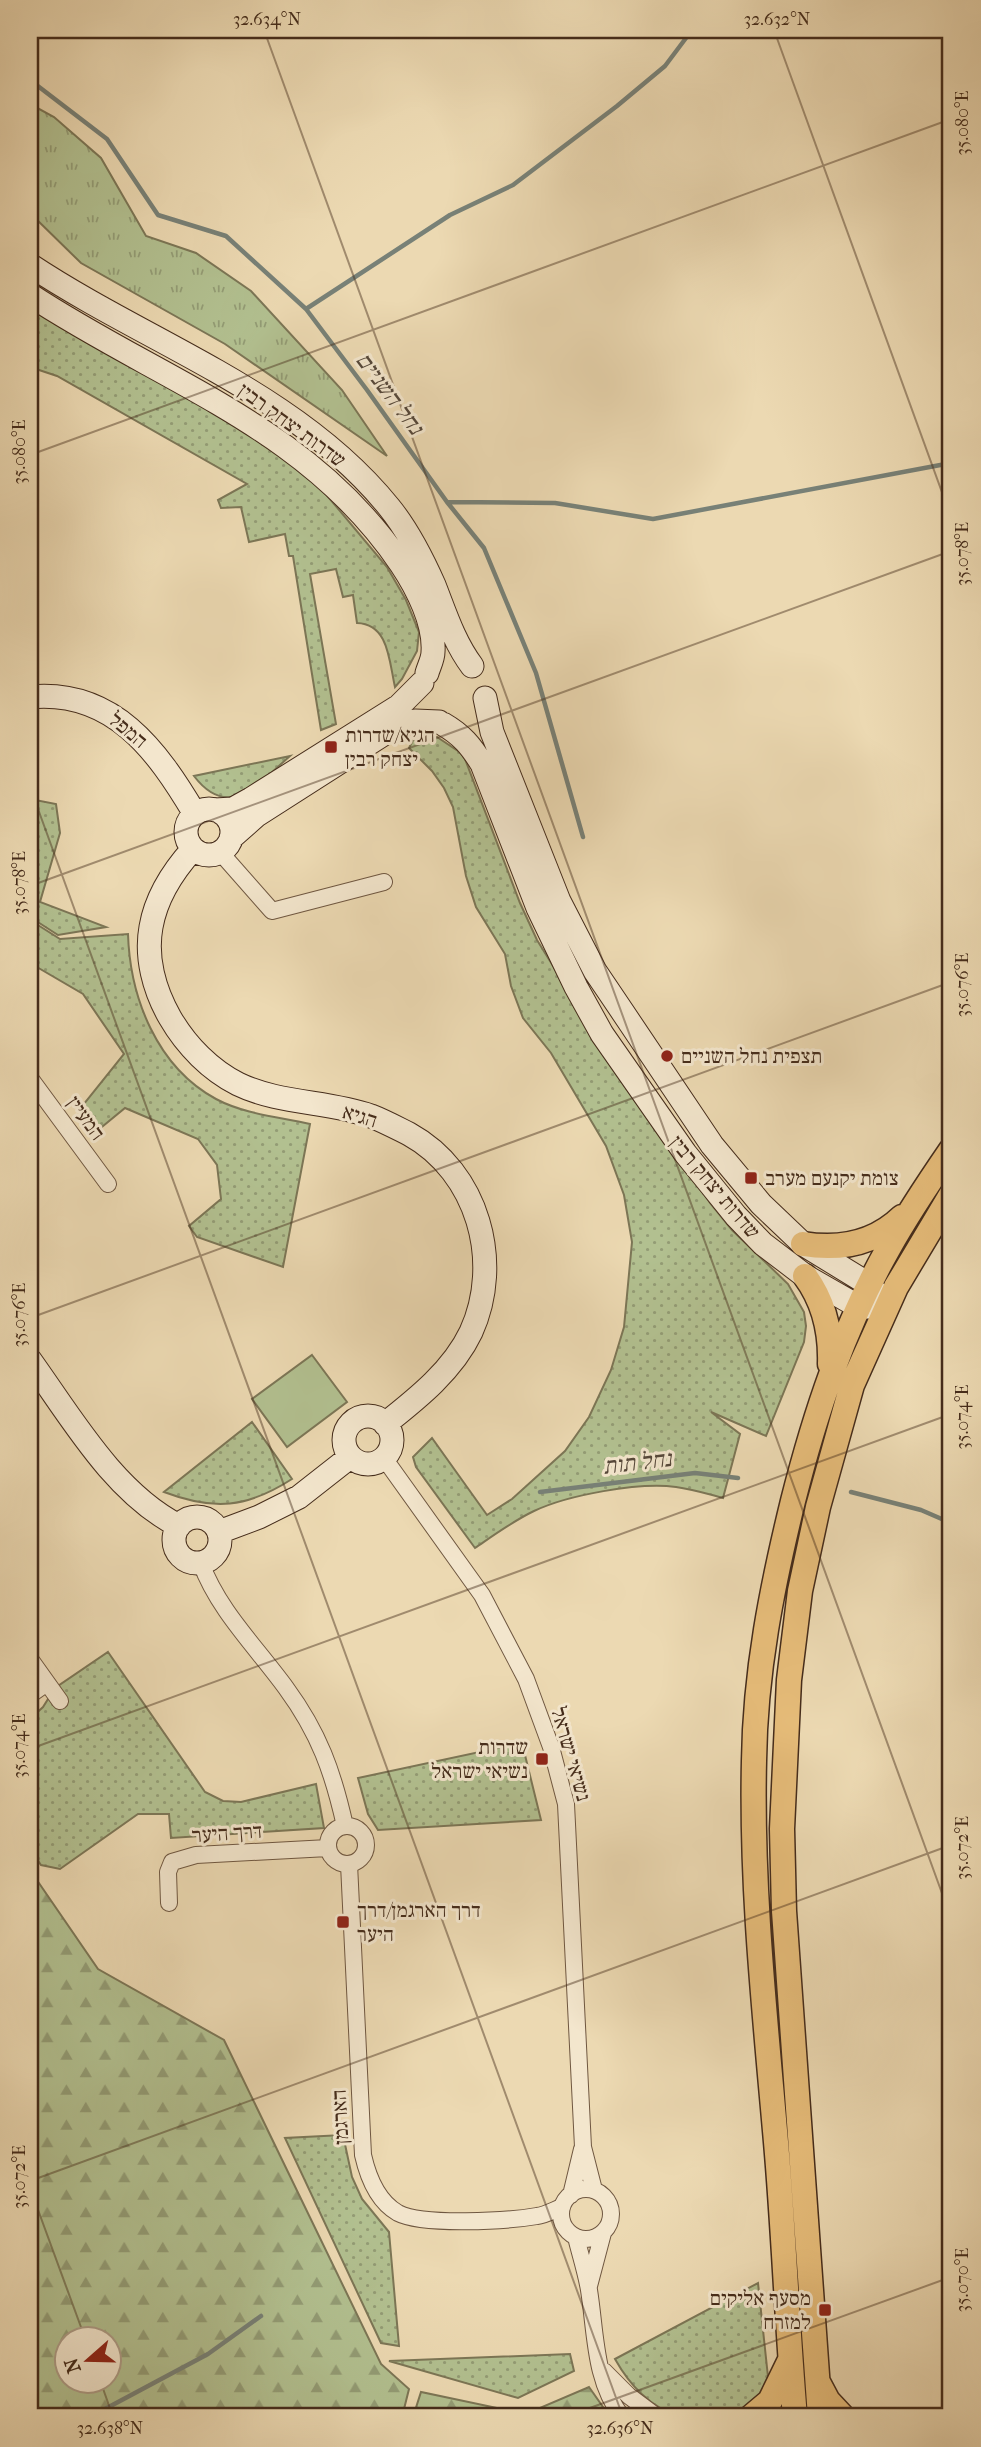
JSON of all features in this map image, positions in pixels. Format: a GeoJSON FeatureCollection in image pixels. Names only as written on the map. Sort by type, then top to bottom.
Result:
{"type":"FeatureCollection","features":[{"type":"Feature","properties":{"kind":"main road","name":"שדרות יצחק רבין"},"geometry":{"type":"LineString","coordinates":[[30,265],[106,312],[224,376],[278,409],[338,454],[390,508],[410,538],[456,640],[472,666]]}},
{"type":"Feature","properties":{"kind":"main road","name":"שדרות יצחק רבין"},"geometry":{"type":"LineString","coordinates":[[30,295],[264,430],[312,466],[346,497],[376,531],[412,580],[433,636],[433,655],[425,678]]}},
{"type":"Feature","properties":{"kind":"main road"},"geometry":{"type":"LineString","coordinates":[[457,660],[472,666],[485,685],[485,698],[474,718],[454,725],[419,720],[393,729],[257,815],[226,845],[206,855],[193,849],[189,843],[186,832],[188,822],[205,812],[233,808],[251,799],[399,706],[435,665],[457,660]]}},
{"type":"Feature","properties":{"kind":"main road"},"geometry":{"type":"LineString","coordinates":[[425,678],[421,700],[426,710],[441,723]]}},
{"type":"Feature","properties":{"kind":"main road","name":"המפל"},"geometry":{"type":"LineString","coordinates":[[30,697],[67,698],[90,704],[119,719],[158,757],[205,812]]}},
{"type":"Feature","properties":{"kind":"main road","name":"שדרות יצחק רבין"},"geometry":{"type":"LineString","coordinates":[[485,698],[492,732],[545,869],[595,971],[725,1162],[761,1204],[803,1244],[870,1285],[886,1307]]}},
{"type":"Feature","properties":{"kind":"main road","name":"שדרות יצחק רבין"},"geometry":{"type":"LineString","coordinates":[[441,723],[460,734],[482,764],[548,931],[602,1034],[685,1153],[720,1198],[763,1244],[805,1276],[859,1307],[886,1307]]}},
{"type":"Feature","properties":{"kind":"main road"},"geometry":{"type":"LineString","coordinates":[[205,812],[222,813],[229,821],[226,845]]}},
{"type":"Feature","properties":{"kind":"main road","name":"הגיא"},"geometry":{"type":"LineString","coordinates":[[193,849],[183,860],[161,898],[151,926],[149,942],[153,977],[160,998],[186,1040],[214,1069],[238,1084],[264,1094],[371,1116],[412,1136],[443,1161],[466,1192],[481,1226],[486,1262],[483,1298],[471,1333],[450,1365],[423,1393],[385,1424]]}},
{"type":"Feature","properties":{"kind":"main road"},"geometry":{"type":"LineString","coordinates":[[795,2417],[784,2248],[758,1951],[754,1758],[759,1672],[774,1575],[807,1447],[829,1375],[887,1252],[951,1150]]}},
{"type":"Feature","properties":{"kind":"main road"},"geometry":{"type":"LineString","coordinates":[[820,2417],[784,1911],[782,1829],[789,1680],[800,1591],[818,1507],[852,1385],[886,1307],[951,1195]]}},
{"type":"Feature","properties":{"kind":"main road"},"geometry":{"type":"LineString","coordinates":[[803,1244],[839,1247],[871,1238],[896,1224],[913,1207]]}},
{"type":"Feature","properties":{"kind":"main road"},"geometry":{"type":"LineString","coordinates":[[805,1276],[818,1297],[828,1324],[829,1375]]}},
{"type":"Feature","properties":{"kind":"main road"},"geometry":{"type":"LineString","coordinates":[[30,1360],[128,1489],[149,1508],[179,1526]]}},
{"type":"Feature","properties":{"kind":"main road"},"geometry":{"type":"LineString","coordinates":[[370,1416],[385,1424],[392,1437],[389,1452],[384,1458],[378,1462],[363,1464],[350,1457],[344,1441],[348,1425],[354,1420],[370,1416]]}},
{"type":"Feature","properties":{"kind":"main road"},"geometry":{"type":"LineString","coordinates":[[219,1532],[291,1501],[350,1457]]}},
{"type":"Feature","properties":{"kind":"main road"},"geometry":{"type":"LineString","coordinates":[[190,1518],[204,1518],[216,1526],[219,1532],[221,1539],[217,1552],[208,1561],[201,1563],[186,1560],[180,1555],[174,1541],[179,1526],[190,1518]]}},
{"type":"Feature","properties":{"kind":"main road"},"geometry":{"type":"LineString","coordinates":[[751,2417],[767,2405],[775,2394],[790,2362]]}},
{"type":"Feature","properties":{"kind":"main road"},"geometry":{"type":"LineString","coordinates":[[818,2381],[828,2401],[843,2417]]}},
{"type":"Feature","properties":{"kind":"street"},"geometry":{"type":"LineString","coordinates":[[226,845],[272,911],[384,881]]}},
{"type":"Feature","properties":{"kind":"street","name":"המעיין"},"geometry":{"type":"LineString","coordinates":[[30,1077],[108,1184]]}},
{"type":"Feature","properties":{"kind":"street","name":"נשיאי ישראל"},"geometry":{"type":"LineString","coordinates":[[384,1458],[482,1595],[526,1679],[551,1747],[566,1804],[583,2147],[594,2190],[601,2194],[610,2209],[611,2218],[603,2233],[589,2288]]}},
{"type":"Feature","properties":{"kind":"street"},"geometry":{"type":"LineString","coordinates":[[201,1563],[207,1580],[221,1603],[287,1689],[311,1727],[335,1781],[345,1826]]}},
{"type":"Feature","properties":{"kind":"street"},"geometry":{"type":"LineString","coordinates":[[30,1659],[60,1701]]}},
{"type":"Feature","properties":{"kind":"street"},"geometry":{"type":"LineString","coordinates":[[30,1695],[47,1683]]}},
{"type":"Feature","properties":{"kind":"street"},"geometry":{"type":"LineString","coordinates":[[345,1826],[357,1828],[367,1843],[360,1860],[349,1864],[338,1862],[328,1848],[330,1836],[339,1827],[345,1826]]}},
{"type":"Feature","properties":{"kind":"street","name":"דרך היער"},"geometry":{"type":"LineString","coordinates":[[169,1903],[168,1872],[172,1861],[196,1855],[328,1848]]}},
{"type":"Feature","properties":{"kind":"street","name":"הארגמן"},"geometry":{"type":"LineString","coordinates":[[349,1864],[363,2155],[375,2190],[397,2212],[423,2220],[539,2216],[566,2201]]}},
{"type":"Feature","properties":{"kind":"street","name":"נשיאי ישראל"},"geometry":{"type":"LineString","coordinates":[[583,2147],[561,2215],[570,2232],[589,2288],[598,2363],[607,2391],[622,2417]]}},
{"type":"Feature","properties":{"kind":"street"},"geometry":{"type":"LineString","coordinates":[[566,2201],[585,2189],[594,2190]]}},
{"type":"Feature","properties":{"kind":"street","name":"הארגמן"},"geometry":{"type":"LineString","coordinates":[[539,2216],[570,2232]]}},
{"type":"Feature","properties":{"kind":"street"},"geometry":{"type":"LineString","coordinates":[[570,2232],[590,2239],[603,2233]]}},
{"type":"Feature","properties":{"kind":"street"},"geometry":{"type":"LineString","coordinates":[[598,2363],[629,2396],[657,2417]]}},
{"type":"Feature","properties":{"kind":"green space"},"geometry":{"type":"Polygon","coordinates":[[[30,104],[54,117],[101,158],[146,236],[196,253],[251,291],[342,390],[387,456],[225,344],[81,263],[30,213],[30,104]]]}},
{"type":"Feature","properties":{"kind":"green space"},"geometry":{"type":"Polygon","coordinates":[[[30,309],[230,416],[319,486],[387,567],[406,600],[419,632],[417,651],[395,687],[382,637],[368,625],[357,623],[353,595],[343,597],[336,569],[310,574],[336,724],[321,730],[293,556],[289,556],[285,534],[249,542],[241,507],[221,508],[218,500],[247,484],[57,376],[30,367],[30,309]]]}},
{"type":"Feature","properties":{"kind":"green space"},"geometry":{"type":"Polygon","coordinates":[[[437,737],[461,753],[465,759],[520,903],[537,940],[563,982],[710,1203],[732,1230],[788,1284],[804,1312],[804,1342],[766,1436],[711,1412],[740,1434],[723,1498],[688,1489],[660,1486],[623,1488],[584,1495],[534,1511],[475,1548],[416,1467],[413,1457],[432,1438],[487,1515],[512,1499],[565,1451],[589,1417],[611,1370],[624,1327],[632,1242],[624,1195],[606,1146],[551,1053],[523,1018],[511,986],[505,954],[476,907],[466,876],[453,807],[432,771],[409,748],[413,740],[437,737]]]}},
{"type":"Feature","properties":{"kind":"green space"},"geometry":{"type":"Polygon","coordinates":[[[290,756],[255,786],[232,797],[219,796],[194,776],[290,756]]]}},
{"type":"Feature","properties":{"kind":"green space"},"geometry":{"type":"Polygon","coordinates":[[[30,799],[56,804],[60,833],[40,902],[106,927],[58,935],[30,917],[30,799]]]}},
{"type":"Feature","properties":{"kind":"green space"},"geometry":{"type":"Polygon","coordinates":[[[30,920],[60,939],[128,934],[134,982],[141,1006],[163,1050],[178,1069],[195,1085],[227,1104],[250,1112],[310,1124],[283,1267],[197,1237],[189,1226],[221,1199],[217,1165],[198,1139],[125,1108],[97,1131],[83,1105],[124,1054],[83,994],[30,963],[30,920]]]}},
{"type":"Feature","properties":{"kind":"green space"},"geometry":{"type":"Polygon","coordinates":[[[312,1355],[347,1402],[287,1447],[252,1399],[312,1355]]]}},
{"type":"Feature","properties":{"kind":"green space"},"geometry":{"type":"Polygon","coordinates":[[[252,1422],[292,1479],[260,1496],[230,1503],[199,1502],[164,1492],[252,1422]]]}},
{"type":"Feature","properties":{"kind":"green space"},"geometry":{"type":"Polygon","coordinates":[[[108,1652],[205,1792],[223,1801],[241,1802],[316,1784],[324,1828],[171,1838],[169,1814],[138,1814],[60,1869],[41,1865],[30,1849],[30,1719],[43,1707],[55,1688],[108,1652]]]}},
{"type":"Feature","properties":{"kind":"green space"},"geometry":{"type":"Polygon","coordinates":[[[522,1743],[541,1820],[378,1830],[368,1814],[358,1778],[522,1743]]]}},
{"type":"Feature","properties":{"kind":"green space"},"geometry":{"type":"Polygon","coordinates":[[[30,1870],[98,1969],[224,2040],[381,2364],[409,2389],[402,2417],[30,2417],[30,1870]]]}},
{"type":"Feature","properties":{"kind":"green space"},"geometry":{"type":"Polygon","coordinates":[[[343,2135],[352,2177],[362,2199],[389,2232],[399,2346],[381,2343],[285,2138],[343,2135]]]}},
{"type":"Feature","properties":{"kind":"green space"},"geometry":{"type":"Polygon","coordinates":[[[758,2283],[767,2387],[742,2417],[695,2418],[669,2413],[642,2394],[615,2359],[758,2283]]]}},
{"type":"Feature","properties":{"kind":"green space"},"geometry":{"type":"Polygon","coordinates":[[[570,2354],[574,2371],[518,2398],[389,2361],[570,2354]]]}},
{"type":"Feature","properties":{"kind":"green space"},"geometry":{"type":"Polygon","coordinates":[[[589,2387],[610,2417],[413,2417],[421,2392],[526,2414],[589,2387]]]}},
{"type":"Feature","properties":{"kind":"waterway"},"geometry":{"type":"LineString","coordinates":[[306,309],[450,215],[513,185],[665,66],[692,30]]}},
{"type":"Feature","properties":{"kind":"waterway","name":"נחל השניים"},"geometry":{"type":"LineString","coordinates":[[30,80],[107,139],[158,215],[226,236],[306,309],[447,502],[484,548],[536,673],[583,837]]}},
{"type":"Feature","properties":{"kind":"waterway"},"geometry":{"type":"LineString","coordinates":[[448,502],[555,503],[653,519],[951,463]]}},
{"type":"Feature","properties":{"kind":"waterway","name":"נחל תות"},"geometry":{"type":"LineString","coordinates":[[540,1492],[695,1473],[738,1478]]}},
{"type":"Feature","properties":{"kind":"waterway","name":"נחל תות"},"geometry":{"type":"LineString","coordinates":[[851,1492],[921,1510],[951,1523]]}},
{"type":"Feature","properties":{"kind":"waterway"},"geometry":{"type":"LineString","coordinates":[[90,2417],[208,2354],[261,2316]]}},
{"type":"Feature","properties":{"kind":"place","name":"הגיא/שדרות יצחק רבין"},"geometry":{"type":"Point","coordinates":[331,747]}},
{"type":"Feature","properties":{"kind":"place","name":"תצפית נחל השניים"},"geometry":{"type":"Point","coordinates":[667,1056]}},
{"type":"Feature","properties":{"kind":"place","name":"צומת יקנעם מערב"},"geometry":{"type":"Point","coordinates":[751,1178]}},
{"type":"Feature","properties":{"kind":"place","name":"שדרות נשיאי ישראל"},"geometry":{"type":"Point","coordinates":[542,1759]}},
{"type":"Feature","properties":{"kind":"place","name":"דרך הארגמן/דרך היער"},"geometry":{"type":"Point","coordinates":[343,1922]}},
{"type":"Feature","properties":{"kind":"place","name":"מסעף אליקים למזרח"},"geometry":{"type":"Point","coordinates":[825,2310]}}]}
